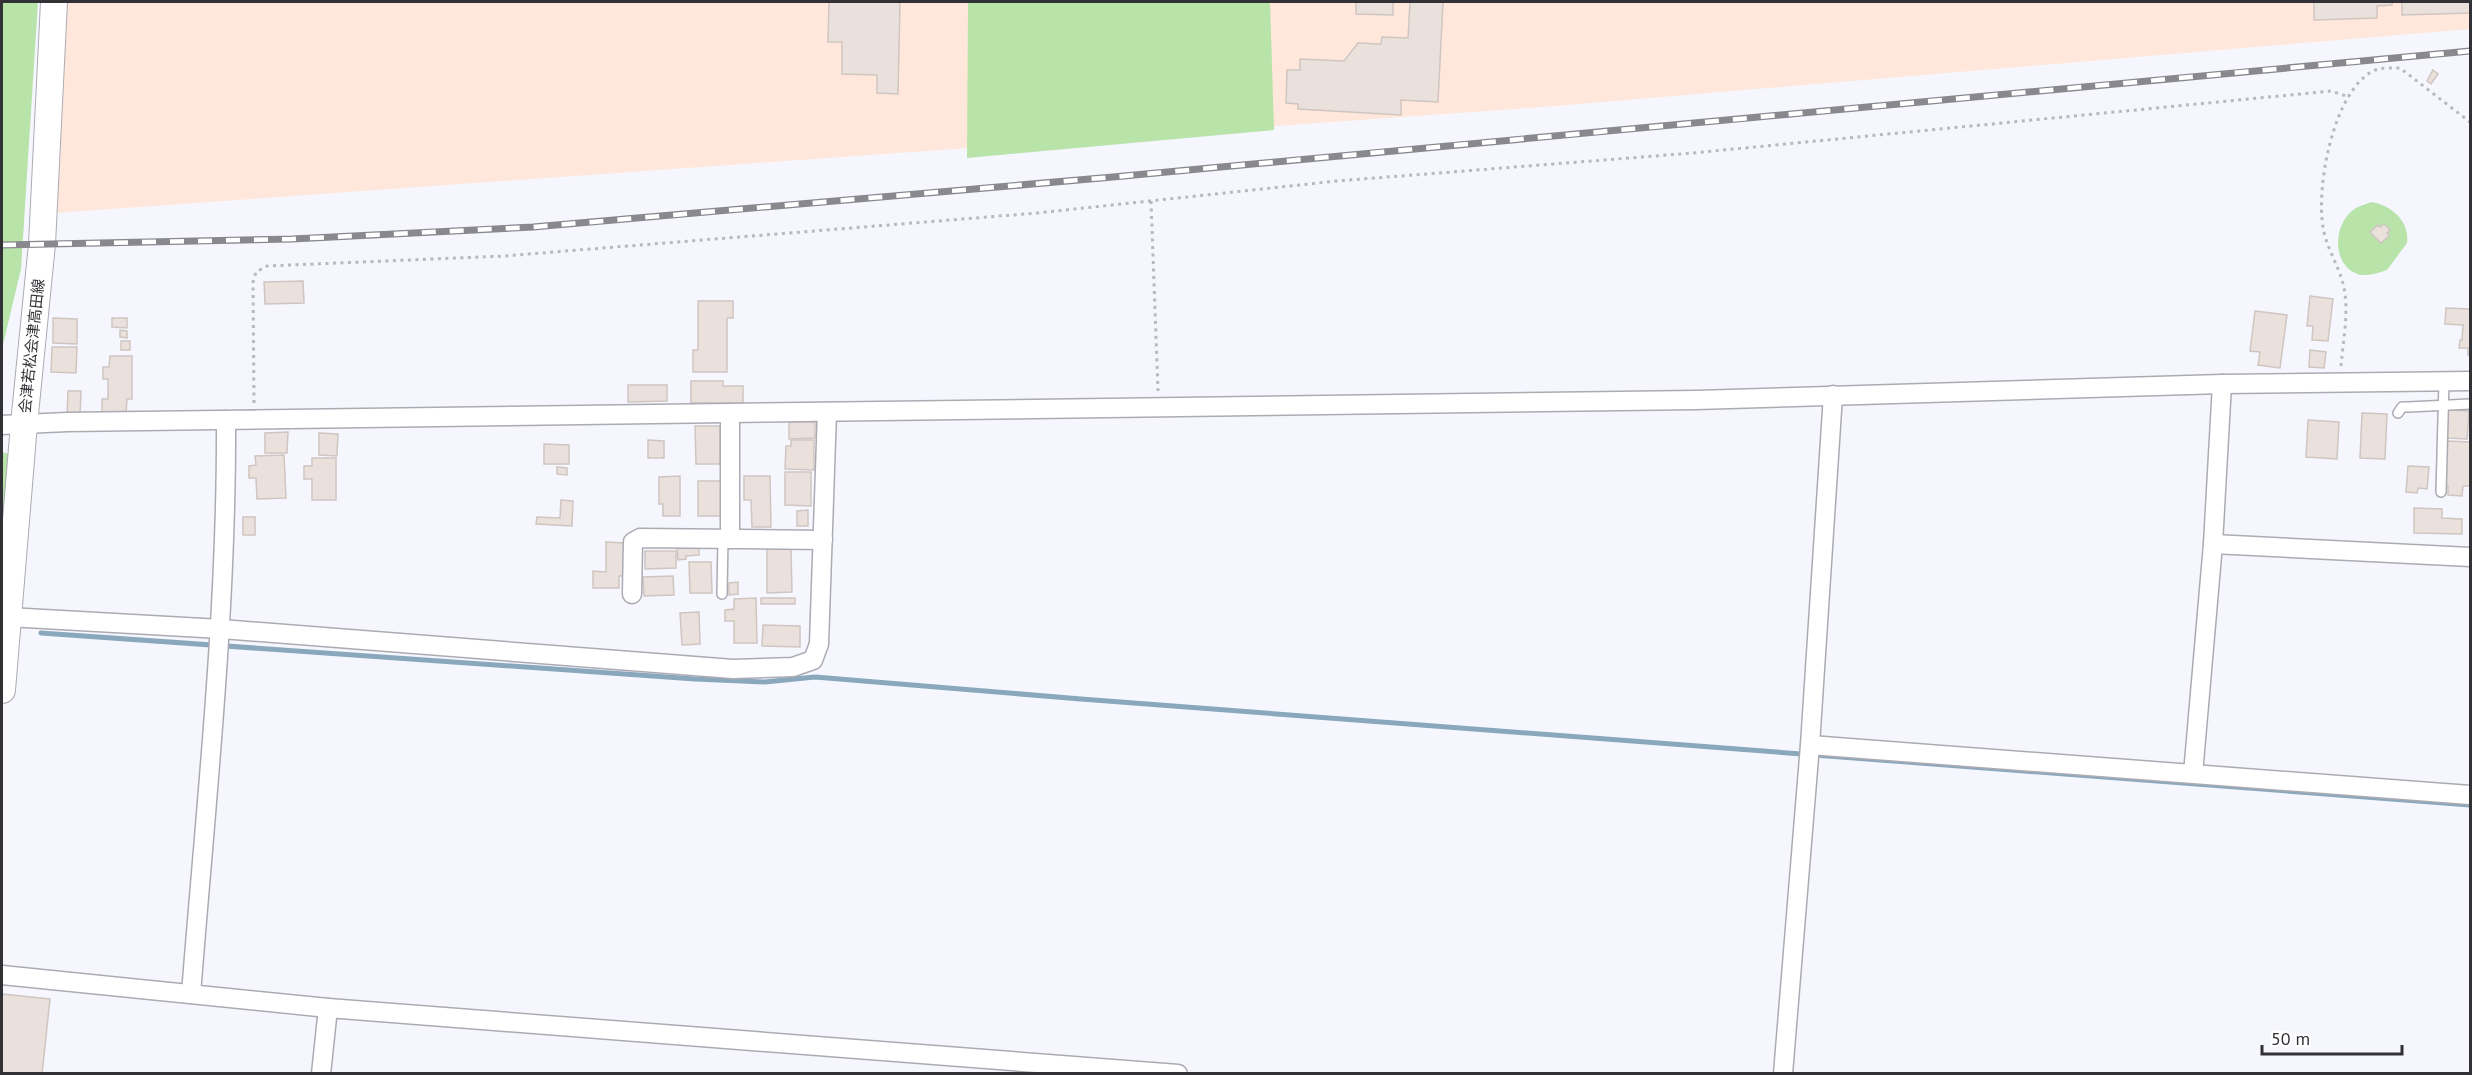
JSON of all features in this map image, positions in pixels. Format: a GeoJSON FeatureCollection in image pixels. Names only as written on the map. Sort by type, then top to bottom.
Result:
{"type":"FeatureCollection","features":[{"type":"Feature","properties":{"kind":"main road","name":"会津若松会津高田線"},"geometry":{"type":"LineString","coordinates":[[2,690],[8,617],[13,425],[42,244],[54,2]]}},
{"type":"Feature","properties":{"kind":"street"},"geometry":{"type":"LineString","coordinates":[[13,425],[226,420],[1696,400],[2222,384],[2470,381]]}},
{"type":"Feature","properties":{"kind":"street"},"geometry":{"type":"LineString","coordinates":[[2193,774],[2213,544],[2222,384]]}},
{"type":"Feature","properties":{"kind":"street"},"geometry":{"type":"LineString","coordinates":[[1784,1074],[1810,745],[1833,395]]}},
{"type":"Feature","properties":{"kind":"street"},"geometry":{"type":"LineString","coordinates":[[8,617],[221,629],[733,669],[793,667],[813,660],[819,644],[827,412]]}},
{"type":"Feature","properties":{"kind":"street"},"geometry":{"type":"LineString","coordinates":[[726,538],[730,413]]}},
{"type":"Feature","properties":{"kind":"street"},"geometry":{"type":"LineString","coordinates":[[190,994],[221,629],[227,503],[226,420]]}},
{"type":"Feature","properties":{"kind":"street"},"geometry":{"type":"LineString","coordinates":[[632,594],[633,542],[640,538],[823,540]]}},
{"type":"Feature","properties":{"kind":"street"},"geometry":{"type":"LineString","coordinates":[[2213,544],[2470,557]]}},
{"type":"Feature","properties":{"kind":"street"},"geometry":{"type":"LineString","coordinates":[[1810,745],[2470,795]]}},
{"type":"Feature","properties":{"kind":"street"},"geometry":{"type":"LineString","coordinates":[[2,975],[328,1008],[1178,1074]]}},
{"type":"Feature","properties":{"kind":"street"},"geometry":{"type":"LineString","coordinates":[[321,1074],[328,1008]]}},
{"type":"Feature","properties":{"kind":"lane"},"geometry":{"type":"LineString","coordinates":[[2441,492],[2444,382]]}},
{"type":"Feature","properties":{"kind":"lane"},"geometry":{"type":"LineString","coordinates":[[2398,413],[2402,407],[2470,404]]}},
{"type":"Feature","properties":{"kind":"lane"},"geometry":{"type":"LineString","coordinates":[[722,594],[726,538]]}},
{"type":"Feature","properties":{"kind":"path"},"geometry":{"type":"LineString","coordinates":[[2340,383],[2345,314],[2344,288],[2323,229],[2320,202],[2322,177],[2344,105],[2359,83],[2373,71],[2400,68],[2470,122]]}},
{"type":"Feature","properties":{"kind":"path"},"geometry":{"type":"LineString","coordinates":[[254,420],[253,282],[256,272],[267,266],[493,257],[598,250],[1036,213],[1337,181],[1693,153],[2331,91],[2349,97]]}},
{"type":"Feature","properties":{"kind":"path"},"geometry":{"type":"LineString","coordinates":[[1151,201],[1158,407]]}},
{"type":"Feature","properties":{"kind":"shaded area"},"geometry":{"type":"Polygon","coordinates":[[[67,2],[2470,2],[2470,29],[1544,107],[55,213],[67,2]]]}},
{"type":"Feature","properties":{"kind":"green space"},"geometry":{"type":"Polygon","coordinates":[[[2,2],[38,2],[21,269],[2,349],[2,2]]]}},
{"type":"Feature","properties":{"kind":"green space"},"geometry":{"type":"Polygon","coordinates":[[[968,2],[1270,2],[1274,130],[967,158],[968,2]]]}},
{"type":"Feature","properties":{"kind":"green space"},"geometry":{"type":"Polygon","coordinates":[[[2371,202],[2392,210],[2398,215],[2405,228],[2407,243],[2387,270],[2363,275],[2347,267],[2339,250],[2338,240],[2344,221],[2350,213],[2371,202]]]}},
{"type":"Feature","properties":{"kind":"green space"},"geometry":{"type":"Polygon","coordinates":[[[2,452],[9,454],[2,560],[2,452]]]}},
{"type":"Feature","properties":{"kind":"building"},"geometry":{"type":"Polygon","coordinates":[[[829,2],[900,2],[898,94],[877,93],[877,75],[842,74],[842,42],[828,42],[829,2]]]}},
{"type":"Feature","properties":{"kind":"building"},"geometry":{"type":"Polygon","coordinates":[[[1356,2],[1393,2],[1393,15],[1356,14],[1356,2]]]}},
{"type":"Feature","properties":{"kind":"building"},"geometry":{"type":"Polygon","coordinates":[[[1410,2],[1443,2],[1438,102],[1401,100],[1401,115],[1298,109],[1298,104],[1286,103],[1287,70],[1300,70],[1300,59],[1344,61],[1358,43],[1381,44],[1382,37],[1408,38],[1410,2]]]}},
{"type":"Feature","properties":{"kind":"building"},"geometry":{"type":"Polygon","coordinates":[[[2314,2],[2392,2],[2392,5],[2377,6],[2377,18],[2314,20],[2314,2]]]}},
{"type":"Feature","properties":{"kind":"building"},"geometry":{"type":"Polygon","coordinates":[[[2402,2],[2470,2],[2470,13],[2402,15],[2402,2]]]}},
{"type":"Feature","properties":{"kind":"building"},"geometry":{"type":"Polygon","coordinates":[[[2433,70],[2438,74],[2431,84],[2427,81],[2433,70]]]}},
{"type":"Feature","properties":{"kind":"building"},"geometry":{"type":"Polygon","coordinates":[[[2384,224],[2390,230],[2387,233],[2389,236],[2381,243],[2370,232],[2378,225],[2380,227],[2384,224]]]}},
{"type":"Feature","properties":{"kind":"building"},"geometry":{"type":"Polygon","coordinates":[[[303,281],[304,303],[265,304],[264,282],[303,281]]]}},
{"type":"Feature","properties":{"kind":"building"},"geometry":{"type":"Polygon","coordinates":[[[2310,296],[2333,299],[2328,341],[2312,340],[2313,326],[2307,326],[2310,296]]]}},
{"type":"Feature","properties":{"kind":"building"},"geometry":{"type":"Polygon","coordinates":[[[698,301],[733,301],[733,318],[727,318],[727,372],[693,372],[693,350],[698,350],[698,301]]]}},
{"type":"Feature","properties":{"kind":"building"},"geometry":{"type":"Polygon","coordinates":[[[2446,308],[2470,309],[2470,355],[2468,355],[2468,348],[2459,348],[2463,325],[2445,324],[2446,308]]]}},
{"type":"Feature","properties":{"kind":"building"},"geometry":{"type":"Polygon","coordinates":[[[2255,311],[2287,315],[2280,368],[2258,365],[2260,352],[2250,351],[2255,311]]]}},
{"type":"Feature","properties":{"kind":"building"},"geometry":{"type":"Polygon","coordinates":[[[53,318],[77,319],[77,344],[53,343],[53,318]]]}},
{"type":"Feature","properties":{"kind":"building"},"geometry":{"type":"Polygon","coordinates":[[[112,318],[127,318],[127,328],[112,327],[112,318]]]}},
{"type":"Feature","properties":{"kind":"building"},"geometry":{"type":"Polygon","coordinates":[[[120,330],[127,331],[127,338],[120,337],[120,330]]]}},
{"type":"Feature","properties":{"kind":"building"},"geometry":{"type":"Polygon","coordinates":[[[121,341],[130,341],[130,350],[121,350],[121,341]]]}},
{"type":"Feature","properties":{"kind":"building"},"geometry":{"type":"Polygon","coordinates":[[[52,347],[77,347],[76,373],[51,372],[52,347]]]}},
{"type":"Feature","properties":{"kind":"building"},"geometry":{"type":"Polygon","coordinates":[[[2310,350],[2326,352],[2324,368],[2309,367],[2310,350]]]}},
{"type":"Feature","properties":{"kind":"building"},"geometry":{"type":"Polygon","coordinates":[[[110,356],[132,356],[132,399],[127,399],[126,414],[102,414],[102,399],[108,399],[108,379],[103,379],[103,367],[109,367],[110,356]]]}},
{"type":"Feature","properties":{"kind":"building"},"geometry":{"type":"Polygon","coordinates":[[[691,381],[723,381],[723,386],[743,386],[743,403],[691,403],[691,381]]]}},
{"type":"Feature","properties":{"kind":"building"},"geometry":{"type":"Polygon","coordinates":[[[628,385],[667,385],[667,401],[628,402],[628,385]]]}},
{"type":"Feature","properties":{"kind":"building"},"geometry":{"type":"Polygon","coordinates":[[[68,391],[81,391],[80,416],[67,416],[68,391]]]}},
{"type":"Feature","properties":{"kind":"building"},"geometry":{"type":"Polygon","coordinates":[[[2448,410],[2469,411],[2467,439],[2447,438],[2448,410]]]}},
{"type":"Feature","properties":{"kind":"building"},"geometry":{"type":"Polygon","coordinates":[[[2362,413],[2387,414],[2385,459],[2360,458],[2362,413]]]}},
{"type":"Feature","properties":{"kind":"building"},"geometry":{"type":"Polygon","coordinates":[[[2308,420],[2339,422],[2337,459],[2306,457],[2308,420]]]}},
{"type":"Feature","properties":{"kind":"building"},"geometry":{"type":"Polygon","coordinates":[[[789,422],[815,422],[815,438],[789,439],[789,422]]]}},
{"type":"Feature","properties":{"kind":"building"},"geometry":{"type":"Polygon","coordinates":[[[695,426],[720,426],[720,464],[696,464],[695,426]]]}},
{"type":"Feature","properties":{"kind":"building"},"geometry":{"type":"Polygon","coordinates":[[[288,432],[287,453],[265,453],[265,433],[288,432]]]}},
{"type":"Feature","properties":{"kind":"building"},"geometry":{"type":"Polygon","coordinates":[[[319,433],[338,434],[337,456],[319,455],[319,433]]]}},
{"type":"Feature","properties":{"kind":"building"},"geometry":{"type":"Polygon","coordinates":[[[648,440],[664,441],[664,458],[648,458],[648,440]]]}},
{"type":"Feature","properties":{"kind":"building"},"geometry":{"type":"Polygon","coordinates":[[[791,440],[814,440],[814,470],[785,469],[786,446],[791,446],[791,440]]]}},
{"type":"Feature","properties":{"kind":"building"},"geometry":{"type":"Polygon","coordinates":[[[2447,441],[2470,442],[2470,486],[2463,486],[2462,496],[2448,495],[2448,486],[2445,486],[2447,441]]]}},
{"type":"Feature","properties":{"kind":"building"},"geometry":{"type":"Polygon","coordinates":[[[544,444],[569,445],[569,464],[544,464],[544,444]]]}},
{"type":"Feature","properties":{"kind":"building"},"geometry":{"type":"Polygon","coordinates":[[[284,455],[286,498],[257,499],[256,478],[249,478],[249,466],[256,465],[255,456],[284,455]]]}},
{"type":"Feature","properties":{"kind":"building"},"geometry":{"type":"Polygon","coordinates":[[[312,458],[336,458],[336,500],[312,500],[312,479],[304,479],[304,466],[312,466],[312,458]]]}},
{"type":"Feature","properties":{"kind":"building"},"geometry":{"type":"Polygon","coordinates":[[[2408,466],[2429,467],[2427,489],[2418,488],[2417,493],[2406,492],[2408,466]]]}},
{"type":"Feature","properties":{"kind":"building"},"geometry":{"type":"Polygon","coordinates":[[[557,467],[567,468],[567,475],[557,474],[557,467]]]}},
{"type":"Feature","properties":{"kind":"building"},"geometry":{"type":"Polygon","coordinates":[[[785,472],[811,472],[811,506],[785,505],[785,472]]]}},
{"type":"Feature","properties":{"kind":"building"},"geometry":{"type":"Polygon","coordinates":[[[680,476],[680,516],[663,516],[663,504],[659,504],[659,477],[680,476]]]}},
{"type":"Feature","properties":{"kind":"building"},"geometry":{"type":"Polygon","coordinates":[[[744,476],[770,476],[771,527],[752,527],[751,500],[744,500],[744,476]]]}},
{"type":"Feature","properties":{"kind":"building"},"geometry":{"type":"Polygon","coordinates":[[[698,481],[721,481],[721,516],[698,516],[698,481]]]}},
{"type":"Feature","properties":{"kind":"building"},"geometry":{"type":"Polygon","coordinates":[[[561,500],[573,501],[572,526],[536,524],[537,517],[560,518],[561,500]]]}},
{"type":"Feature","properties":{"kind":"building"},"geometry":{"type":"Polygon","coordinates":[[[2414,508],[2442,509],[2442,518],[2462,519],[2462,534],[2414,533],[2414,508]]]}},
{"type":"Feature","properties":{"kind":"building"},"geometry":{"type":"Polygon","coordinates":[[[808,510],[808,526],[797,526],[797,511],[808,510]]]}},
{"type":"Feature","properties":{"kind":"building"},"geometry":{"type":"Polygon","coordinates":[[[243,517],[255,517],[255,535],[243,535],[243,517]]]}},
{"type":"Feature","properties":{"kind":"building"},"geometry":{"type":"Polygon","coordinates":[[[606,542],[626,543],[625,576],[619,576],[619,588],[593,588],[593,571],[606,572],[606,542]]]}},
{"type":"Feature","properties":{"kind":"building"},"geometry":{"type":"Polygon","coordinates":[[[699,544],[699,555],[686,556],[686,559],[678,560],[677,545],[699,544]]]}},
{"type":"Feature","properties":{"kind":"building"},"geometry":{"type":"Polygon","coordinates":[[[767,549],[791,549],[792,592],[767,593],[767,549]]]}},
{"type":"Feature","properties":{"kind":"building"},"geometry":{"type":"Polygon","coordinates":[[[645,551],[676,551],[676,568],[645,569],[645,551]]]}},
{"type":"Feature","properties":{"kind":"building"},"geometry":{"type":"Polygon","coordinates":[[[689,562],[711,562],[712,593],[690,593],[689,562]]]}},
{"type":"Feature","properties":{"kind":"building"},"geometry":{"type":"Polygon","coordinates":[[[673,576],[674,595],[644,596],[643,577],[673,576]]]}},
{"type":"Feature","properties":{"kind":"building"},"geometry":{"type":"Polygon","coordinates":[[[738,582],[738,594],[729,595],[729,583],[738,582]]]}},
{"type":"Feature","properties":{"kind":"building"},"geometry":{"type":"Polygon","coordinates":[[[756,598],[757,643],[734,643],[734,621],[725,621],[725,610],[734,609],[734,599],[756,598]]]}},
{"type":"Feature","properties":{"kind":"building"},"geometry":{"type":"Polygon","coordinates":[[[761,598],[795,598],[795,604],[761,604],[761,598]]]}},
{"type":"Feature","properties":{"kind":"building"},"geometry":{"type":"Polygon","coordinates":[[[699,612],[700,644],[682,645],[680,613],[699,612]]]}},
{"type":"Feature","properties":{"kind":"building"},"geometry":{"type":"Polygon","coordinates":[[[763,625],[800,626],[800,647],[762,646],[763,625]]]}},
{"type":"Feature","properties":{"kind":"building"},"geometry":{"type":"Polygon","coordinates":[[[2,994],[50,999],[42,1074],[2,1074],[2,994]]]}},
{"type":"Feature","properties":{"kind":"waterway"},"geometry":{"type":"LineString","coordinates":[[41,633],[695,679],[765,682],[815,677],[2470,805]]}},
{"type":"Feature","properties":{"kind":"railway"},"geometry":{"type":"LineString","coordinates":[[2,245],[292,239],[533,227],[1113,177],[2470,51]]}}]}
